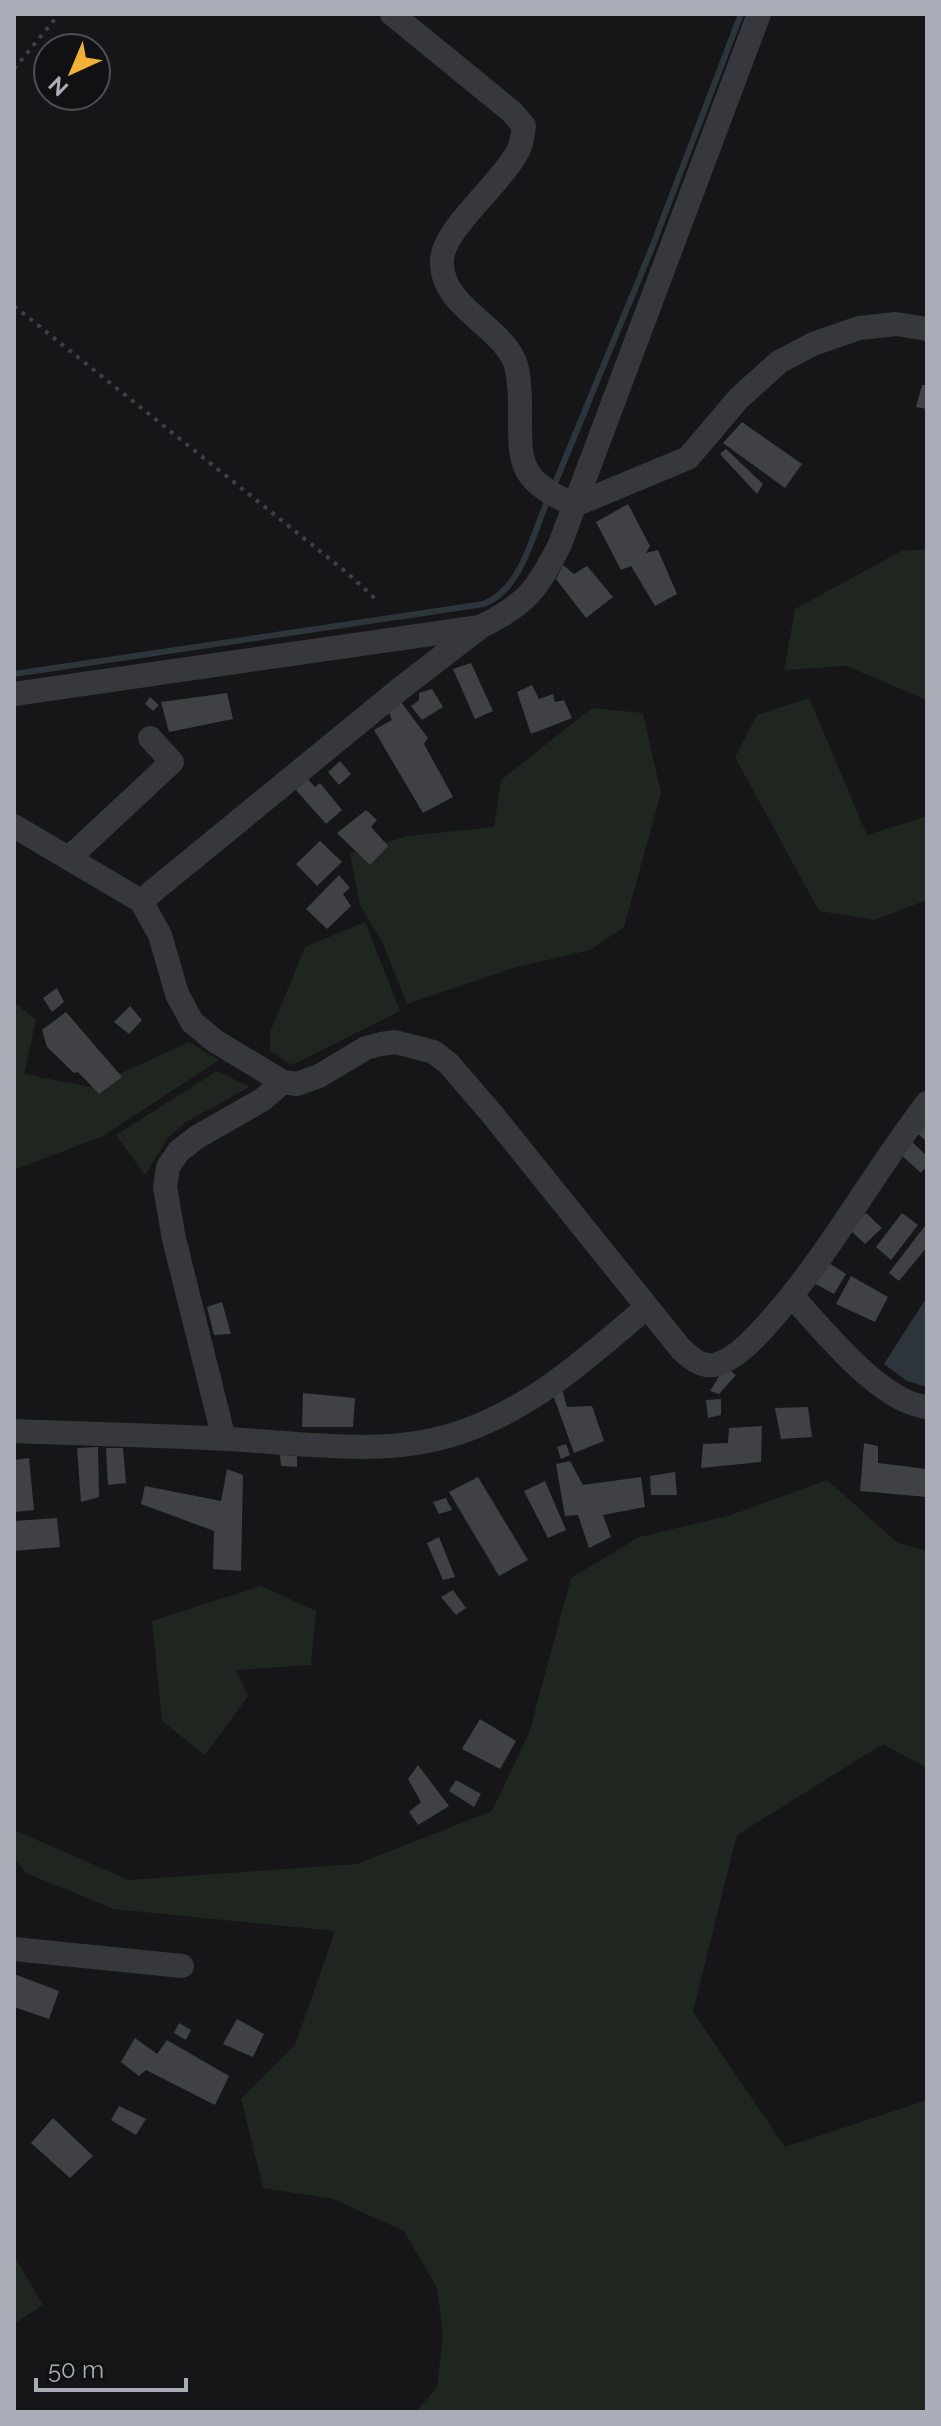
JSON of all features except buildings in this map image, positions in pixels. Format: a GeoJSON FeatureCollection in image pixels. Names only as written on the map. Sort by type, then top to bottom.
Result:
{"type":"FeatureCollection","features":[{"type":"Feature","properties":{"kind":"street"},"geometry":{"type":"LineString","coordinates":[[392,14],[512,112],[524,126],[520,148],[459,225],[442,256],[443,269],[453,294],[513,357],[519,380],[522,453],[526,472],[536,485],[575,505],[688,458],[749,389],[779,362],[813,344],[859,328],[896,324],[927,329]]}},
{"type":"Feature","properties":{"kind":"street"},"geometry":{"type":"LineString","coordinates":[[141,901],[400,689],[480,627],[513,611],[542,580],[575,505],[759,14]]}},
{"type":"Feature","properties":{"kind":"street"},"geometry":{"type":"LineString","coordinates":[[14,694],[480,627]]}},
{"type":"Feature","properties":{"kind":"street"},"geometry":{"type":"LineString","coordinates":[[69,858],[172,762],[150,738]]}},
{"type":"Feature","properties":{"kind":"street"},"geometry":{"type":"LineString","coordinates":[[14,826],[141,901],[160,935],[177,994],[192,1022],[215,1041],[283,1082],[297,1084],[319,1076],[366,1048],[381,1044],[395,1042],[434,1052],[449,1064],[492,1114],[681,1349],[707,1366],[719,1364],[740,1351],[792,1296],[927,1103]]}},
{"type":"Feature","properties":{"kind":"street"},"geometry":{"type":"LineString","coordinates":[[224,1439],[174,1239],[165,1187],[168,1167],[179,1151],[197,1137],[262,1100],[283,1082]]}},
{"type":"Feature","properties":{"kind":"street"},"geometry":{"type":"LineString","coordinates":[[792,1296],[877,1385],[918,1406],[927,1407]]}},
{"type":"Feature","properties":{"kind":"street"},"geometry":{"type":"LineString","coordinates":[[14,1431],[372,1448],[422,1444],[507,1413],[551,1387],[647,1307]]}},
{"type":"Feature","properties":{"kind":"street"},"geometry":{"type":"LineString","coordinates":[[14,1949],[182,1966]]}},
{"type":"Feature","properties":{"kind":"path"},"geometry":{"type":"LineString","coordinates":[[14,69],[59,14]]}},
{"type":"Feature","properties":{"kind":"path"},"geometry":{"type":"LineString","coordinates":[[14,306],[346,572],[379,602]]}},
{"type":"Feature","properties":{"kind":"shaded area"},"geometry":{"type":"Polygon","coordinates":[[[927,549],[927,700],[846,666],[784,670],[795,609],[901,551],[927,549]]]}},
{"type":"Feature","properties":{"kind":"shaded area"},"geometry":{"type":"Polygon","coordinates":[[[809,698],[867,835],[927,816],[927,900],[874,920],[819,911],[735,757],[757,715],[809,698]]]}},
{"type":"Feature","properties":{"kind":"shaded area"},"geometry":{"type":"Polygon","coordinates":[[[592,708],[643,713],[661,793],[624,927],[590,950],[517,967],[407,1004],[383,944],[360,905],[350,853],[408,836],[494,827],[501,780],[592,708]]]}},
{"type":"Feature","properties":{"kind":"shaded area"},"geometry":{"type":"Polygon","coordinates":[[[365,922],[400,1011],[292,1065],[270,1051],[270,1032],[305,947],[365,922]]]}},
{"type":"Feature","properties":{"kind":"shaded area"},"geometry":{"type":"Polygon","coordinates":[[[14,1002],[36,1020],[24,1074],[91,1087],[189,1042],[219,1060],[103,1136],[14,1170],[14,1002]]]}},
{"type":"Feature","properties":{"kind":"shaded area"},"geometry":{"type":"Polygon","coordinates":[[[217,1071],[250,1087],[186,1122],[168,1138],[145,1175],[116,1135],[217,1071]]]}},
{"type":"Feature","properties":{"kind":"shaded area"},"geometry":{"type":"Polygon","coordinates":[[[927,1297],[927,1387],[907,1381],[884,1364],[927,1297]]]}},
{"type":"Feature","properties":{"kind":"shaded area"},"geometry":{"type":"Polygon","coordinates":[[[827,1480],[898,1543],[927,1551],[927,1768],[883,1744],[737,1835],[693,2012],[785,2147],[927,2100],[927,2412],[416,2412],[437,2387],[443,2335],[437,2288],[404,2231],[333,2199],[263,2188],[241,2099],[295,2045],[335,1931],[114,1909],[26,1873],[14,1859],[14,1830],[129,1880],[357,1864],[492,1811],[529,1733],[571,1578],[639,1537],[728,1516],[827,1480]]]}},
{"type":"Feature","properties":{"kind":"shaded area"},"geometry":{"type":"Polygon","coordinates":[[[261,1586],[316,1611],[311,1665],[236,1670],[248,1696],[205,1755],[162,1721],[152,1621],[261,1586]]]}},
{"type":"Feature","properties":{"kind":"shaded area"},"geometry":{"type":"Polygon","coordinates":[[[14,2255],[43,2305],[14,2324],[14,2255]]]}},
{"type":"Feature","properties":{"kind":"waterway"},"geometry":{"type":"LineString","coordinates":[[556,481],[651,250],[741,14]]}},
{"type":"Feature","properties":{"kind":"waterway"},"geometry":{"type":"LineString","coordinates":[[14,674],[484,604],[497,597],[516,574],[546,504]]}}]}
